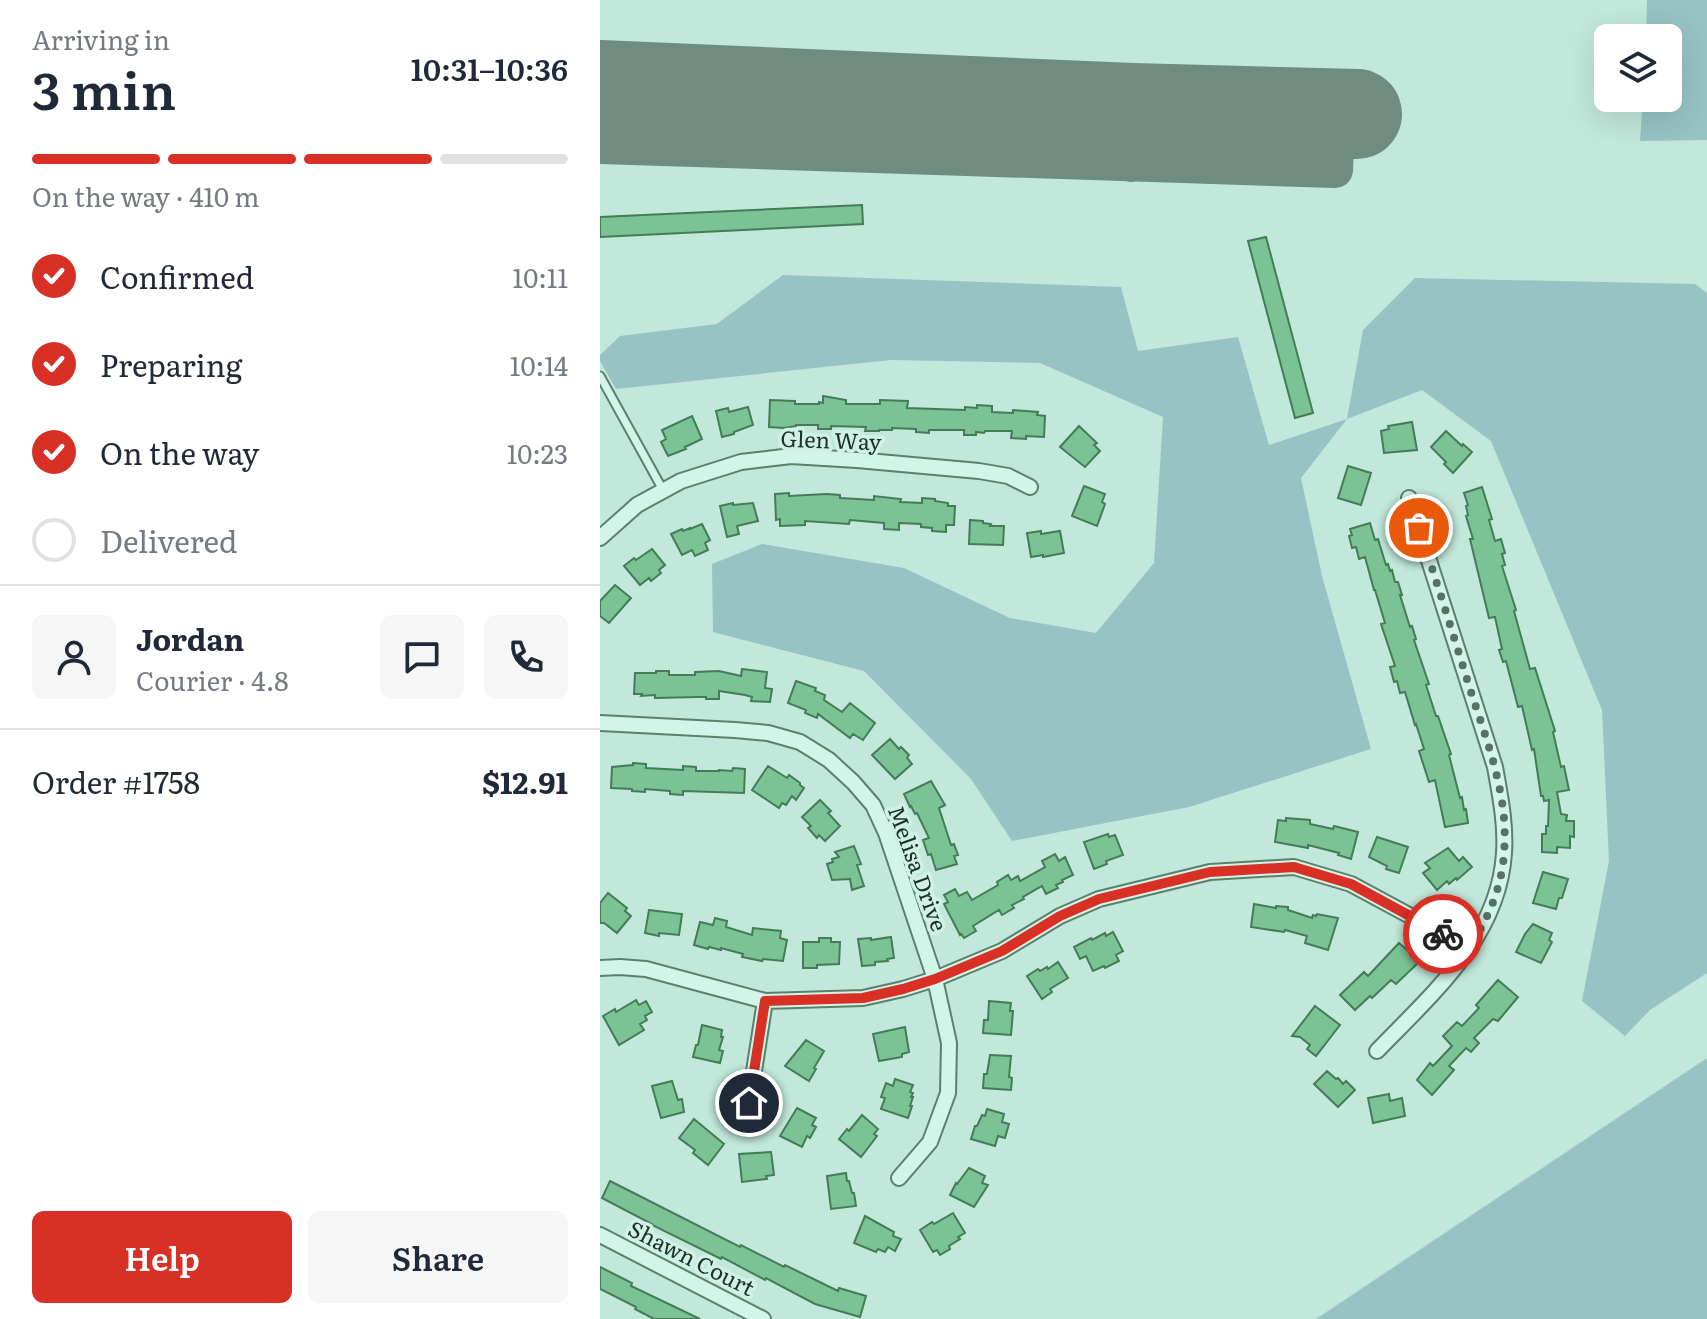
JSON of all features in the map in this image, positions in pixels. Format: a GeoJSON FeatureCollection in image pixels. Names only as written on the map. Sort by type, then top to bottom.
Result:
{"type":"FeatureCollection","features":[{"type":"Feature","properties":{"kind":"street","name":"Glen Way"},"geometry":{"type":"LineString","coordinates":[[600,538],[637,505],[681,481],[741,462],[791,456],[979,471],[1008,476],[1030,487]]}},
{"type":"Feature","properties":{"kind":"street"},"geometry":{"type":"LineString","coordinates":[[1377,1051],[1453,971],[1484,926],[1498,887],[1504,853],[1503,811],[1495,767],[1409,498]]}},
{"type":"Feature","properties":{"kind":"street","name":"Melisa Drive"},"geometry":{"type":"LineString","coordinates":[[600,723],[768,733],[800,742],[829,760],[873,805],[886,833],[935,979],[949,1043],[948,1093],[930,1142],[899,1178]]}},
{"type":"Feature","properties":{"kind":"street"},"geometry":{"type":"LineString","coordinates":[[600,968],[646,969],[765,1001],[863,998],[935,979],[1002,951],[1060,916],[1099,899],[1210,872],[1294,867],[1351,884],[1468,950]]}},
{"type":"Feature","properties":{"kind":"street"},"geometry":{"type":"LineString","coordinates":[[749,1103],[765,1001]]}},
{"type":"Feature","properties":{"kind":"street","name":"Shawn Court"},"geometry":{"type":"LineString","coordinates":[[600,1235],[763,1319]]}},
{"type":"Feature","properties":{"kind":"lane"},"geometry":{"type":"LineString","coordinates":[[600,376],[663,490]]}},
{"type":"Feature","properties":{"kind":"shaded area"},"geometry":{"type":"Polygon","coordinates":[[[1647,0],[1707,0],[1707,140],[1640,141],[1642,112],[1682,112],[1682,24],[1646,24],[1647,0]]]}},
{"type":"Feature","properties":{"kind":"shaded area"},"geometry":{"type":"Polygon","coordinates":[[[783,275],[1121,287],[1138,351],[1238,337],[1269,445],[1347,419],[1301,478],[1322,576],[1371,749],[1189,807],[1012,841],[971,779],[864,671],[713,632],[712,564],[762,544],[904,568],[1010,618],[1096,633],[1154,563],[1163,417],[1040,363],[891,360],[616,389],[600,361],[600,355],[620,336],[717,324],[783,275]]]}},
{"type":"Feature","properties":{"kind":"shaded area"},"geometry":{"type":"Polygon","coordinates":[[[1415,278],[1695,284],[1707,293],[1707,973],[1650,1010],[1625,1036],[1582,1001],[1609,861],[1602,710],[1491,441],[1422,390],[1347,419],[1363,330],[1415,278]]]}},
{"type":"Feature","properties":{"kind":"shaded area"},"geometry":{"type":"Polygon","coordinates":[[[1707,1058],[1707,1319],[1316,1319],[1707,1058]]]}},
{"type":"Feature","properties":{"kind":"building"},"geometry":{"type":"Polygon","coordinates":[[[862,205],[863,224],[600,237],[600,217],[862,205]]]}},
{"type":"Feature","properties":{"kind":"building"},"geometry":{"type":"Polygon","coordinates":[[[1266,237],[1313,413],[1295,418],[1248,241],[1266,237]]]}},
{"type":"Feature","properties":{"kind":"building"},"geometry":{"type":"Polygon","coordinates":[[[823,396],[846,400],[846,404],[908,401],[907,408],[965,410],[965,407],[977,408],[977,405],[992,406],[992,412],[1038,412],[1037,415],[1045,416],[1044,437],[1011,438],[1012,431],[964,435],[964,430],[929,430],[929,433],[892,428],[865,431],[866,427],[831,426],[831,429],[818,429],[818,425],[769,427],[770,400],[819,404],[823,403],[823,396]]]}},
{"type":"Feature","properties":{"kind":"building"},"geometry":{"type":"Polygon","coordinates":[[[748,407],[753,425],[722,437],[716,411],[728,408],[729,412],[748,407]]]}},
{"type":"Feature","properties":{"kind":"building"},"geometry":{"type":"Polygon","coordinates":[[[692,416],[702,439],[668,456],[661,442],[666,439],[662,430],[692,416]]]}},
{"type":"Feature","properties":{"kind":"building"},"geometry":{"type":"Polygon","coordinates":[[[1412,422],[1417,450],[1384,453],[1381,431],[1389,429],[1388,426],[1412,422]]]}},
{"type":"Feature","properties":{"kind":"building"},"geometry":{"type":"Polygon","coordinates":[[[1079,426],[1097,443],[1094,445],[1100,451],[1085,467],[1060,447],[1079,426]]]}},
{"type":"Feature","properties":{"kind":"building"},"geometry":{"type":"Polygon","coordinates":[[[1446,431],[1472,452],[1453,473],[1431,447],[1446,431]]]}},
{"type":"Feature","properties":{"kind":"building"},"geometry":{"type":"Polygon","coordinates":[[[1348,466],[1371,473],[1361,505],[1338,498],[1348,466]]]}},
{"type":"Feature","properties":{"kind":"building"},"geometry":{"type":"Polygon","coordinates":[[[1084,486],[1105,494],[1102,502],[1105,504],[1097,526],[1072,516],[1084,486]]]}},
{"type":"Feature","properties":{"kind":"building"},"geometry":{"type":"Polygon","coordinates":[[[1482,487],[1495,541],[1501,539],[1505,553],[1502,554],[1505,565],[1502,566],[1530,669],[1535,668],[1569,790],[1557,792],[1561,814],[1567,815],[1566,821],[1574,821],[1574,837],[1570,836],[1570,848],[1557,847],[1557,853],[1542,852],[1542,834],[1546,834],[1548,826],[1549,800],[1544,801],[1541,796],[1534,749],[1522,706],[1518,707],[1506,661],[1503,662],[1499,650],[1502,649],[1495,617],[1489,618],[1470,539],[1473,539],[1466,516],[1468,505],[1464,493],[1482,487]]]}},
{"type":"Feature","properties":{"kind":"building"},"geometry":{"type":"Polygon","coordinates":[[[789,493],[789,496],[827,494],[874,500],[874,496],[922,503],[922,498],[935,499],[955,506],[954,525],[946,525],[946,532],[932,531],[932,528],[921,527],[921,524],[899,523],[899,530],[884,529],[884,523],[850,520],[849,524],[805,521],[805,525],[780,526],[780,519],[776,520],[775,494],[789,493]]]}},
{"type":"Feature","properties":{"kind":"building"},"geometry":{"type":"Polygon","coordinates":[[[753,503],[758,521],[737,526],[739,534],[727,537],[720,506],[753,503]]]}},
{"type":"Feature","properties":{"kind":"building"},"geometry":{"type":"Polygon","coordinates":[[[970,520],[983,521],[990,526],[1004,526],[1003,545],[969,544],[970,520]]]}},
{"type":"Feature","properties":{"kind":"building"},"geometry":{"type":"Polygon","coordinates":[[[1370,523],[1386,565],[1392,570],[1395,582],[1398,582],[1429,684],[1426,685],[1451,754],[1468,823],[1445,827],[1435,780],[1429,782],[1419,751],[1424,749],[1405,692],[1400,693],[1397,681],[1394,682],[1390,667],[1395,666],[1365,557],[1359,559],[1349,536],[1352,535],[1350,529],[1370,523]]]}},
{"type":"Feature","properties":{"kind":"building"},"geometry":{"type":"Polygon","coordinates":[[[702,524],[710,540],[705,543],[708,550],[695,556],[692,550],[682,555],[671,534],[702,524]]]}},
{"type":"Feature","properties":{"kind":"building"},"geometry":{"type":"Polygon","coordinates":[[[1041,531],[1041,534],[1060,531],[1064,553],[1031,557],[1027,533],[1041,531]]]}},
{"type":"Feature","properties":{"kind":"building"},"geometry":{"type":"Polygon","coordinates":[[[652,549],[665,565],[651,581],[649,578],[640,585],[624,566],[652,549]]]}},
{"type":"Feature","properties":{"kind":"building"},"geometry":{"type":"Polygon","coordinates":[[[615,585],[631,598],[609,623],[600,616],[600,601],[615,585]]]}},
{"type":"Feature","properties":{"kind":"building"},"geometry":{"type":"Polygon","coordinates":[[[742,669],[767,672],[765,688],[772,689],[770,702],[751,701],[752,697],[719,691],[719,699],[655,698],[655,695],[634,694],[635,673],[669,671],[669,675],[695,675],[695,672],[719,671],[741,676],[742,669]]]}},
{"type":"Feature","properties":{"kind":"building"},"geometry":{"type":"Polygon","coordinates":[[[796,681],[816,688],[815,691],[825,695],[824,700],[842,712],[850,703],[875,723],[863,740],[853,734],[850,738],[818,714],[817,718],[788,703],[796,681]]]}},
{"type":"Feature","properties":{"kind":"building"},"geometry":{"type":"Polygon","coordinates":[[[890,739],[909,755],[907,758],[912,764],[895,779],[872,755],[890,739]]]}},
{"type":"Feature","properties":{"kind":"building"},"geometry":{"type":"Polygon","coordinates":[[[646,764],[646,768],[683,770],[683,766],[696,767],[696,771],[745,769],[744,793],[683,791],[683,795],[670,794],[670,791],[611,788],[612,767],[646,764]]]}},
{"type":"Feature","properties":{"kind":"building"},"geometry":{"type":"Polygon","coordinates":[[[768,766],[800,783],[804,788],[796,800],[792,796],[786,805],[782,803],[779,808],[752,790],[768,766]]]}},
{"type":"Feature","properties":{"kind":"building"},"geometry":{"type":"Polygon","coordinates":[[[931,781],[945,805],[939,808],[951,845],[954,844],[958,855],[954,856],[957,864],[936,870],[923,840],[929,838],[904,794],[931,781]]]}},
{"type":"Feature","properties":{"kind":"building"},"geometry":{"type":"Polygon","coordinates":[[[820,800],[840,826],[825,841],[819,835],[817,838],[802,817],[820,800]]]}},
{"type":"Feature","properties":{"kind":"building"},"geometry":{"type":"Polygon","coordinates":[[[1286,818],[1310,820],[1310,824],[1358,832],[1351,859],[1308,845],[1308,848],[1275,842],[1278,820],[1286,821],[1286,818]]]}},
{"type":"Feature","properties":{"kind":"building"},"geometry":{"type":"Polygon","coordinates":[[[1108,834],[1109,837],[1115,835],[1123,855],[1094,869],[1084,842],[1108,834]]]}},
{"type":"Feature","properties":{"kind":"building"},"geometry":{"type":"Polygon","coordinates":[[[1377,837],[1408,847],[1399,873],[1386,869],[1387,866],[1369,857],[1377,837]]]}},
{"type":"Feature","properties":{"kind":"building"},"geometry":{"type":"Polygon","coordinates":[[[854,846],[861,864],[857,865],[864,886],[852,890],[850,879],[832,880],[827,864],[839,857],[835,852],[854,846]]]}},
{"type":"Feature","properties":{"kind":"building"},"geometry":{"type":"Polygon","coordinates":[[[1448,848],[1459,861],[1463,857],[1472,867],[1457,880],[1449,884],[1447,881],[1437,890],[1423,873],[1430,868],[1425,863],[1448,848]]]}},
{"type":"Feature","properties":{"kind":"building"},"geometry":{"type":"Polygon","coordinates":[[[1055,854],[1059,861],[1065,857],[1073,875],[1056,885],[1058,888],[1046,894],[1042,886],[1002,915],[999,910],[973,926],[976,931],[964,938],[960,935],[944,904],[948,902],[944,895],[955,889],[959,896],[967,892],[972,900],[998,885],[997,882],[1008,875],[1011,880],[1018,876],[1020,881],[1045,867],[1042,861],[1055,854]]]}},
{"type":"Feature","properties":{"kind":"building"},"geometry":{"type":"Polygon","coordinates":[[[1543,872],[1568,879],[1556,909],[1533,903],[1543,872]]]}},
{"type":"Feature","properties":{"kind":"building"},"geometry":{"type":"Polygon","coordinates":[[[608,893],[627,908],[625,911],[631,916],[617,933],[600,923],[600,903],[608,893]]]}},
{"type":"Feature","properties":{"kind":"building"},"geometry":{"type":"Polygon","coordinates":[[[1254,904],[1288,907],[1288,910],[1312,918],[1317,914],[1338,918],[1328,950],[1305,943],[1307,936],[1285,930],[1251,927],[1254,904]]]}},
{"type":"Feature","properties":{"kind":"building"},"geometry":{"type":"Polygon","coordinates":[[[649,910],[682,914],[679,935],[645,933],[649,910]]]}},
{"type":"Feature","properties":{"kind":"building"},"geometry":{"type":"Polygon","coordinates":[[[715,918],[727,921],[726,927],[752,935],[753,928],[781,931],[780,938],[787,940],[783,961],[762,961],[721,948],[708,949],[694,945],[700,922],[713,925],[715,918]]]}},
{"type":"Feature","properties":{"kind":"building"},"geometry":{"type":"Polygon","coordinates":[[[1533,924],[1552,933],[1549,940],[1552,942],[1541,963],[1516,952],[1533,924]]]}},
{"type":"Feature","properties":{"kind":"building"},"geometry":{"type":"Polygon","coordinates":[[[1113,932],[1123,951],[1116,955],[1119,961],[1093,971],[1086,956],[1080,959],[1074,947],[1113,932]]]}},
{"type":"Feature","properties":{"kind":"building"},"geometry":{"type":"Polygon","coordinates":[[[891,937],[894,958],[862,966],[858,939],[891,937]]]}},
{"type":"Feature","properties":{"kind":"building"},"geometry":{"type":"Polygon","coordinates":[[[819,938],[840,942],[839,964],[803,968],[803,942],[819,942],[819,938]]]}},
{"type":"Feature","properties":{"kind":"building"},"geometry":{"type":"Polygon","coordinates":[[[1399,943],[1420,961],[1396,984],[1391,980],[1355,1010],[1340,995],[1364,972],[1368,976],[1399,943]]]}},
{"type":"Feature","properties":{"kind":"building"},"geometry":{"type":"Polygon","coordinates":[[[1058,962],[1068,978],[1050,989],[1052,992],[1042,999],[1027,976],[1058,962]]]}},
{"type":"Feature","properties":{"kind":"building"},"geometry":{"type":"Polygon","coordinates":[[[1498,980],[1518,997],[1498,1021],[1493,1019],[1474,1038],[1479,1043],[1471,1052],[1466,1048],[1449,1066],[1454,1070],[1432,1095],[1417,1080],[1430,1063],[1433,1066],[1452,1046],[1443,1036],[1457,1022],[1462,1026],[1498,980]]]}},
{"type":"Feature","properties":{"kind":"building"},"geometry":{"type":"Polygon","coordinates":[[[636,1000],[639,1005],[646,1001],[652,1012],[640,1024],[644,1030],[619,1045],[603,1016],[636,1000]]]}},
{"type":"Feature","properties":{"kind":"building"},"geometry":{"type":"Polygon","coordinates":[[[989,1001],[1011,1003],[1011,1035],[983,1033],[984,1020],[988,1020],[989,1001]]]}},
{"type":"Feature","properties":{"kind":"building"},"geometry":{"type":"Polygon","coordinates":[[[1315,1006],[1340,1025],[1316,1056],[1307,1049],[1310,1045],[1300,1037],[1292,1036],[1315,1006]]]}},
{"type":"Feature","properties":{"kind":"building"},"geometry":{"type":"Polygon","coordinates":[[[702,1025],[722,1030],[720,1063],[693,1057],[702,1025]]]}},
{"type":"Feature","properties":{"kind":"building"},"geometry":{"type":"Polygon","coordinates":[[[905,1027],[909,1052],[902,1054],[902,1057],[879,1061],[873,1034],[905,1027]]]}},
{"type":"Feature","properties":{"kind":"building"},"geometry":{"type":"Polygon","coordinates":[[[806,1040],[824,1051],[809,1081],[785,1066],[806,1040]]]}},
{"type":"Feature","properties":{"kind":"building"},"geometry":{"type":"Polygon","coordinates":[[[990,1055],[1011,1056],[1011,1090],[983,1088],[990,1055]]]}},
{"type":"Feature","properties":{"kind":"building"},"geometry":{"type":"Polygon","coordinates":[[[1327,1071],[1355,1090],[1338,1107],[1314,1084],[1327,1071]]]}},
{"type":"Feature","properties":{"kind":"building"},"geometry":{"type":"Polygon","coordinates":[[[895,1079],[913,1085],[908,1118],[881,1109],[886,1083],[893,1086],[895,1079]]]}},
{"type":"Feature","properties":{"kind":"building"},"geometry":{"type":"Polygon","coordinates":[[[672,1081],[678,1100],[682,1099],[684,1112],[661,1118],[652,1086],[672,1081]]]}},
{"type":"Feature","properties":{"kind":"building"},"geometry":{"type":"Polygon","coordinates":[[[1389,1094],[1390,1101],[1402,1098],[1405,1116],[1373,1123],[1368,1098],[1389,1094]]]}},
{"type":"Feature","properties":{"kind":"building"},"geometry":{"type":"Polygon","coordinates":[[[797,1108],[816,1118],[812,1125],[816,1127],[802,1147],[780,1136],[797,1108]]]}},
{"type":"Feature","properties":{"kind":"building"},"geometry":{"type":"Polygon","coordinates":[[[987,1109],[1004,1114],[1002,1122],[1009,1124],[1005,1138],[998,1136],[995,1146],[971,1139],[975,1126],[982,1115],[985,1116],[987,1109]]]}},
{"type":"Feature","properties":{"kind":"building"},"geometry":{"type":"Polygon","coordinates":[[[862,1115],[878,1129],[874,1134],[877,1136],[861,1157],[839,1139],[862,1115]]]}},
{"type":"Feature","properties":{"kind":"building"},"geometry":{"type":"Polygon","coordinates":[[[694,1119],[724,1144],[708,1165],[679,1138],[694,1119]]]}},
{"type":"Feature","properties":{"kind":"building"},"geometry":{"type":"Polygon","coordinates":[[[771,1152],[774,1175],[766,1176],[767,1179],[742,1182],[739,1154],[771,1152]]]}},
{"type":"Feature","properties":{"kind":"building"},"geometry":{"type":"Polygon","coordinates":[[[969,1168],[985,1176],[982,1183],[988,1185],[974,1207],[950,1195],[969,1168]]]}},
{"type":"Feature","properties":{"kind":"building"},"geometry":{"type":"Polygon","coordinates":[[[846,1173],[856,1206],[831,1209],[827,1176],[846,1173]]]}},
{"type":"Feature","properties":{"kind":"building"},"geometry":{"type":"Polygon","coordinates":[[[610,1181],[784,1267],[838,1291],[839,1288],[866,1296],[860,1317],[815,1304],[602,1198],[610,1181]]]}},
{"type":"Feature","properties":{"kind":"building"},"geometry":{"type":"Polygon","coordinates":[[[953,1213],[965,1233],[940,1255],[937,1250],[933,1252],[920,1230],[953,1213]]]}},
{"type":"Feature","properties":{"kind":"building"},"geometry":{"type":"Polygon","coordinates":[[[865,1216],[901,1239],[895,1251],[888,1247],[885,1252],[878,1249],[876,1252],[854,1243],[865,1216]]]}},
{"type":"Feature","properties":{"kind":"building"},"geometry":{"type":"Polygon","coordinates":[[[600,1267],[632,1283],[631,1286],[700,1319],[654,1319],[600,1289],[600,1267]]]}},
{"type":"Feature","properties":{"kind":"taxiway"},"geometry":{"type":"LineString","coordinates":[[1131,164],[1132,108]]}},
{"type":"Feature","properties":{"kind":"taxiway"},"geometry":{"type":"LineString","coordinates":[[600,146],[1335,170],[1337,113]]}},
{"type":"Feature","properties":{"kind":"runway"},"geometry":{"type":"LineString","coordinates":[[600,85],[1132,108],[1357,114]]}},
{"type":"Feature","properties":{"kind":"way so far"},"geometry":{"type":"LineString","coordinates":[[1419,528],[1495,767],[1503,811],[1504,853],[1498,887],[1484,926],[1468,950],[1443,934]]}},
{"type":"Feature","properties":{"kind":"route"},"geometry":{"type":"LineString","coordinates":[[749,1103],[765,1001],[863,998],[903,989],[1002,951],[1060,916],[1099,899],[1127,892],[1210,872],[1294,867],[1351,884],[1443,934]]}}]}
